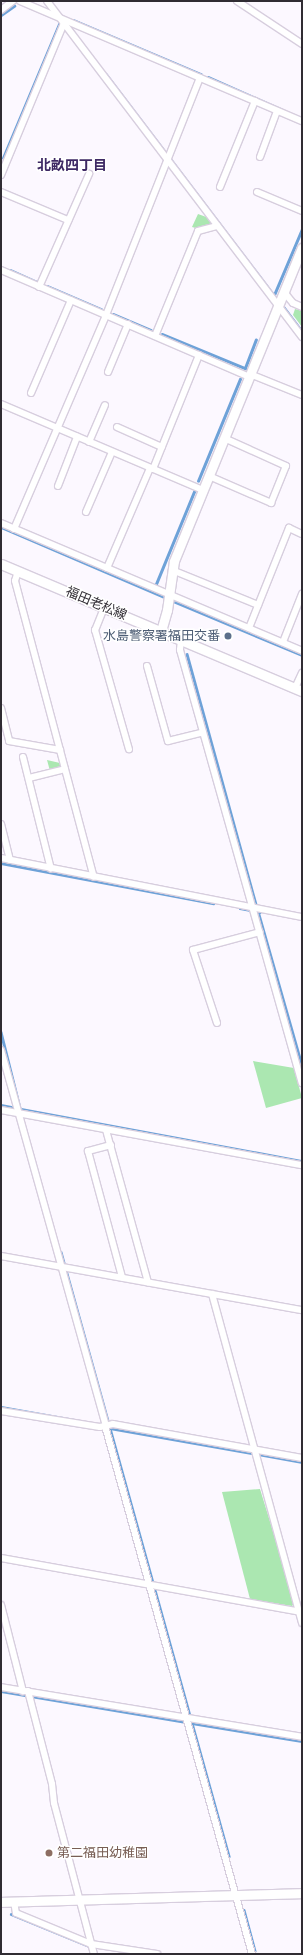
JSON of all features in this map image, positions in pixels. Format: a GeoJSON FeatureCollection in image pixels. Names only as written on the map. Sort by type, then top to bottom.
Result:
{"type":"FeatureCollection","features":[{"type":"Feature","properties":{"kind":"street"},"geometry":{"type":"LineString","coordinates":[[1,10],[13,1]]}},
{"type":"Feature","properties":{"kind":"street"},"geometry":{"type":"LineString","coordinates":[[20,1],[302,121]]}},
{"type":"Feature","properties":{"kind":"street"},"geometry":{"type":"LineString","coordinates":[[46,1],[169,159],[217,226],[302,337]]}},
{"type":"Feature","properties":{"kind":"street"},"geometry":{"type":"LineString","coordinates":[[237,1],[302,44]]}},
{"type":"Feature","properties":{"kind":"street"},"geometry":{"type":"LineString","coordinates":[[1,174],[3,165],[62,20]]}},
{"type":"Feature","properties":{"kind":"street"},"geometry":{"type":"LineString","coordinates":[[14,529],[106,315],[200,78]]}},
{"type":"Feature","properties":{"kind":"street"},"geometry":{"type":"LineString","coordinates":[[220,187],[255,102]]}},
{"type":"Feature","properties":{"kind":"street"},"geometry":{"type":"LineString","coordinates":[[260,156],[277,111]]}},
{"type":"Feature","properties":{"kind":"street"},"geometry":{"type":"LineString","coordinates":[[39,287],[88,174]]}},
{"type":"Feature","properties":{"kind":"street"},"geometry":{"type":"LineString","coordinates":[[1,192],[68,220]]}},
{"type":"Feature","properties":{"kind":"street"},"geometry":{"type":"LineString","coordinates":[[257,192],[302,211]]}},
{"type":"Feature","properties":{"kind":"street"},"geometry":{"type":"LineString","coordinates":[[155,336],[198,231],[217,226]]}},
{"type":"Feature","properties":{"kind":"street"},"geometry":{"type":"LineString","coordinates":[[161,631],[169,594],[172,570],[208,476],[301,254]]}},
{"type":"Feature","properties":{"kind":"street"},"geometry":{"type":"LineString","coordinates":[[1,270],[199,355],[302,395]]}},
{"type":"Feature","properties":{"kind":"street"},"geometry":{"type":"LineString","coordinates":[[284,292],[293,303],[302,307]]}},
{"type":"Feature","properties":{"kind":"street"},"geometry":{"type":"LineString","coordinates":[[31,393],[70,300]]}},
{"type":"Feature","properties":{"kind":"street"},"geometry":{"type":"LineString","coordinates":[[108,372],[128,324]]}},
{"type":"Feature","properties":{"kind":"street"},"geometry":{"type":"LineString","coordinates":[[107,568],[162,447],[199,355]]}},
{"type":"Feature","properties":{"kind":"street"},"geometry":{"type":"LineString","coordinates":[[1,404],[203,490]]}},
{"type":"Feature","properties":{"kind":"street"},"geometry":{"type":"LineString","coordinates":[[89,442],[104,405]]}},
{"type":"Feature","properties":{"kind":"street"},"geometry":{"type":"LineString","coordinates":[[117,427],[162,447]]}},
{"type":"Feature","properties":{"kind":"street"},"geometry":{"type":"LineString","coordinates":[[58,486],[77,437]]}},
{"type":"Feature","properties":{"kind":"street"},"geometry":{"type":"LineString","coordinates":[[208,476],[271,503],[286,466],[224,438]]}},
{"type":"Feature","properties":{"kind":"street"},"geometry":{"type":"LineString","coordinates":[[86,512],[112,452]]}},
{"type":"Feature","properties":{"kind":"street"},"geometry":{"type":"LineString","coordinates":[[1,523],[302,650]]}},
{"type":"Feature","properties":{"kind":"street"},"geometry":{"type":"LineString","coordinates":[[249,628],[289,528],[302,534]]}},
{"type":"Feature","properties":{"kind":"street","name":"福田老松線"},"geometry":{"type":"LineString","coordinates":[[1,564],[299,690]]}},
{"type":"Feature","properties":{"kind":"street"},"geometry":{"type":"LineString","coordinates":[[172,570],[258,605]]}},
{"type":"Feature","properties":{"kind":"street"},"geometry":{"type":"LineString","coordinates":[[18,571],[15,581],[94,877]]}},
{"type":"Feature","properties":{"kind":"street"},"geometry":{"type":"LineString","coordinates":[[282,642],[302,594]]}},
{"type":"Feature","properties":{"kind":"street"},"geometry":{"type":"LineString","coordinates":[[104,608],[95,630],[129,749]]}},
{"type":"Feature","properties":{"kind":"street"},"geometry":{"type":"LineString","coordinates":[[181,640],[180,650],[302,1082]]}},
{"type":"Feature","properties":{"kind":"street"},"geometry":{"type":"LineString","coordinates":[[146,666],[168,741],[203,732]]}},
{"type":"Feature","properties":{"kind":"street"},"geometry":{"type":"LineString","coordinates":[[299,690],[302,673]]}},
{"type":"Feature","properties":{"kind":"street"},"geometry":{"type":"LineString","coordinates":[[1,711],[9,741],[60,750]]}},
{"type":"Feature","properties":{"kind":"street"},"geometry":{"type":"LineString","coordinates":[[24,757],[51,869]]}},
{"type":"Feature","properties":{"kind":"street"},"geometry":{"type":"LineString","coordinates":[[29,778],[65,769]]}},
{"type":"Feature","properties":{"kind":"street"},"geometry":{"type":"LineString","coordinates":[[1,824],[10,860]]}},
{"type":"Feature","properties":{"kind":"street"},"geometry":{"type":"LineString","coordinates":[[1,858],[253,910],[302,917]]}},
{"type":"Feature","properties":{"kind":"street"},"geometry":{"type":"LineString","coordinates":[[217,1023],[193,950],[260,932]]}},
{"type":"Feature","properties":{"kind":"street"},"geometry":{"type":"LineString","coordinates":[[1,1050],[4,1068],[19,1111],[152,1584],[252,1954]]}},
{"type":"Feature","properties":{"kind":"street"},"geometry":{"type":"LineString","coordinates":[[1,1110],[19,1111],[106,1130],[302,1164]]}},
{"type":"Feature","properties":{"kind":"street"},"geometry":{"type":"LineString","coordinates":[[106,1130],[148,1282]]}},
{"type":"Feature","properties":{"kind":"street"},"geometry":{"type":"LineString","coordinates":[[111,1145],[88,1151],[122,1278]]}},
{"type":"Feature","properties":{"kind":"street"},"geometry":{"type":"LineString","coordinates":[[1,1256],[302,1310]]}},
{"type":"Feature","properties":{"kind":"street"},"geometry":{"type":"LineString","coordinates":[[212,1294],[302,1622]]}},
{"type":"Feature","properties":{"kind":"street"},"geometry":{"type":"LineString","coordinates":[[1,1411],[56,1421],[107,1425],[255,1453],[302,1458]]}},
{"type":"Feature","properties":{"kind":"street"},"geometry":{"type":"LineString","coordinates":[[1,1558],[152,1584],[300,1612]]}},
{"type":"Feature","properties":{"kind":"street"},"geometry":{"type":"LineString","coordinates":[[1,1605],[52,1784],[54,1803],[92,1948]]}},
{"type":"Feature","properties":{"kind":"street"},"geometry":{"type":"LineString","coordinates":[[1,1687],[27,1693],[189,1720],[302,1737]]}},
{"type":"Feature","properties":{"kind":"street"},"geometry":{"type":"LineString","coordinates":[[1,1902],[302,1893]]}},
{"type":"Feature","properties":{"kind":"street"},"geometry":{"type":"LineString","coordinates":[[14,1901],[16,1913],[92,1948],[156,1954]]}},
{"type":"Feature","properties":{"kind":"green space"},"geometry":{"type":"Polygon","coordinates":[[[198,214],[209,218],[212,224],[199,229],[192,227],[198,214]]]}},
{"type":"Feature","properties":{"kind":"green space"},"geometry":{"type":"Polygon","coordinates":[[[295,309],[302,311],[302,327],[293,315],[295,309]]]}},
{"type":"Feature","properties":{"kind":"green space"},"geometry":{"type":"Polygon","coordinates":[[[47,760],[60,763],[62,768],[50,771],[47,760]]]}},
{"type":"Feature","properties":{"kind":"green space"},"geometry":{"type":"Polygon","coordinates":[[[253,1061],[294,1068],[302,1098],[266,1108],[253,1061]]]}},
{"type":"Feature","properties":{"kind":"green space"},"geometry":{"type":"Polygon","coordinates":[[[260,1489],[295,1603],[292,1606],[250,1599],[222,1492],[260,1489]]]}},
{"type":"Feature","properties":{"kind":"waterway"},"geometry":{"type":"LineString","coordinates":[[1,15],[14,6]]}},
{"type":"Feature","properties":{"kind":"waterway"},"geometry":{"type":"LineString","coordinates":[[73,20],[201,74]]}},
{"type":"Feature","properties":{"kind":"waterway"},"geometry":{"type":"LineString","coordinates":[[3,158],[60,22]]}},
{"type":"Feature","properties":{"kind":"waterway"},"geometry":{"type":"LineString","coordinates":[[106,74],[274,295],[302,229]]}},
{"type":"Feature","properties":{"kind":"waterway"},"geometry":{"type":"LineString","coordinates":[[208,77],[285,111]]}},
{"type":"Feature","properties":{"kind":"waterway"},"geometry":{"type":"LineString","coordinates":[[10,270],[37,282]]}},
{"type":"Feature","properties":{"kind":"waterway"},"geometry":{"type":"LineString","coordinates":[[47,286],[101,309]]}},
{"type":"Feature","properties":{"kind":"waterway"},"geometry":{"type":"LineString","coordinates":[[283,306],[302,331]]}},
{"type":"Feature","properties":{"kind":"waterway"},"geometry":{"type":"LineString","coordinates":[[113,314],[151,330]]}},
{"type":"Feature","properties":{"kind":"waterway"},"geometry":{"type":"LineString","coordinates":[[162,334],[245,368],[256,340]]}},
{"type":"Feature","properties":{"kind":"waterway"},"geometry":{"type":"LineString","coordinates":[[198,481],[240,379]]}},
{"type":"Feature","properties":{"kind":"waterway"},"geometry":{"type":"LineString","coordinates":[[156,584],[194,492]]}},
{"type":"Feature","properties":{"kind":"waterway"},"geometry":{"type":"LineString","coordinates":[[1,527],[164,597]]}},
{"type":"Feature","properties":{"kind":"waterway"},"geometry":{"type":"LineString","coordinates":[[173,601],[302,655]]}},
{"type":"Feature","properties":{"kind":"waterway"},"geometry":{"type":"LineString","coordinates":[[187,654],[256,905]]}},
{"type":"Feature","properties":{"kind":"waterway"},"geometry":{"type":"LineString","coordinates":[[1,863],[213,903]]}},
{"type":"Feature","properties":{"kind":"waterway"},"geometry":{"type":"LineString","coordinates":[[240,908],[260,912]]}},
{"type":"Feature","properties":{"kind":"waterway"},"geometry":{"type":"LineString","coordinates":[[258,911],[302,1065]]}},
{"type":"Feature","properties":{"kind":"waterway"},"geometry":{"type":"LineString","coordinates":[[1,1032],[21,1112]]}},
{"type":"Feature","properties":{"kind":"waterway"},"geometry":{"type":"LineString","coordinates":[[1,1105],[16,1108]]}},
{"type":"Feature","properties":{"kind":"waterway"},"geometry":{"type":"LineString","coordinates":[[21,1109],[302,1161]]}},
{"type":"Feature","properties":{"kind":"waterway"},"geometry":{"type":"LineString","coordinates":[[61,1252],[229,1856]]}},
{"type":"Feature","properties":{"kind":"waterway"},"geometry":{"type":"LineString","coordinates":[[1,1407],[103,1425]]}},
{"type":"Feature","properties":{"kind":"waterway"},"geometry":{"type":"LineString","coordinates":[[110,1428],[302,1462]]}},
{"type":"Feature","properties":{"kind":"waterway"},"geometry":{"type":"LineString","coordinates":[[1,1691],[187,1722]]}},
{"type":"Feature","properties":{"kind":"waterway"},"geometry":{"type":"LineString","coordinates":[[192,1723],[302,1741]]}},
{"type":"Feature","properties":{"kind":"waterway"},"geometry":{"type":"LineString","coordinates":[[244,1910],[255,1951]]}},
{"type":"Feature","properties":{"kind":"waterway"},"geometry":{"type":"LineString","coordinates":[[11,1914],[92,1947]]}},
{"type":"Feature","properties":{"kind":"place","name":"水島警察署福田交番"},"geometry":{"type":"Point","coordinates":[228,636]}},
{"type":"Feature","properties":{"kind":"place","name":"第二福田幼稚園"},"geometry":{"type":"Point","coordinates":[49,1853]}},
{"type":"Feature","properties":{"kind":"district","name":"北畝四丁目"},"geometry":{"type":"Point","coordinates":[72,165]}}]}
